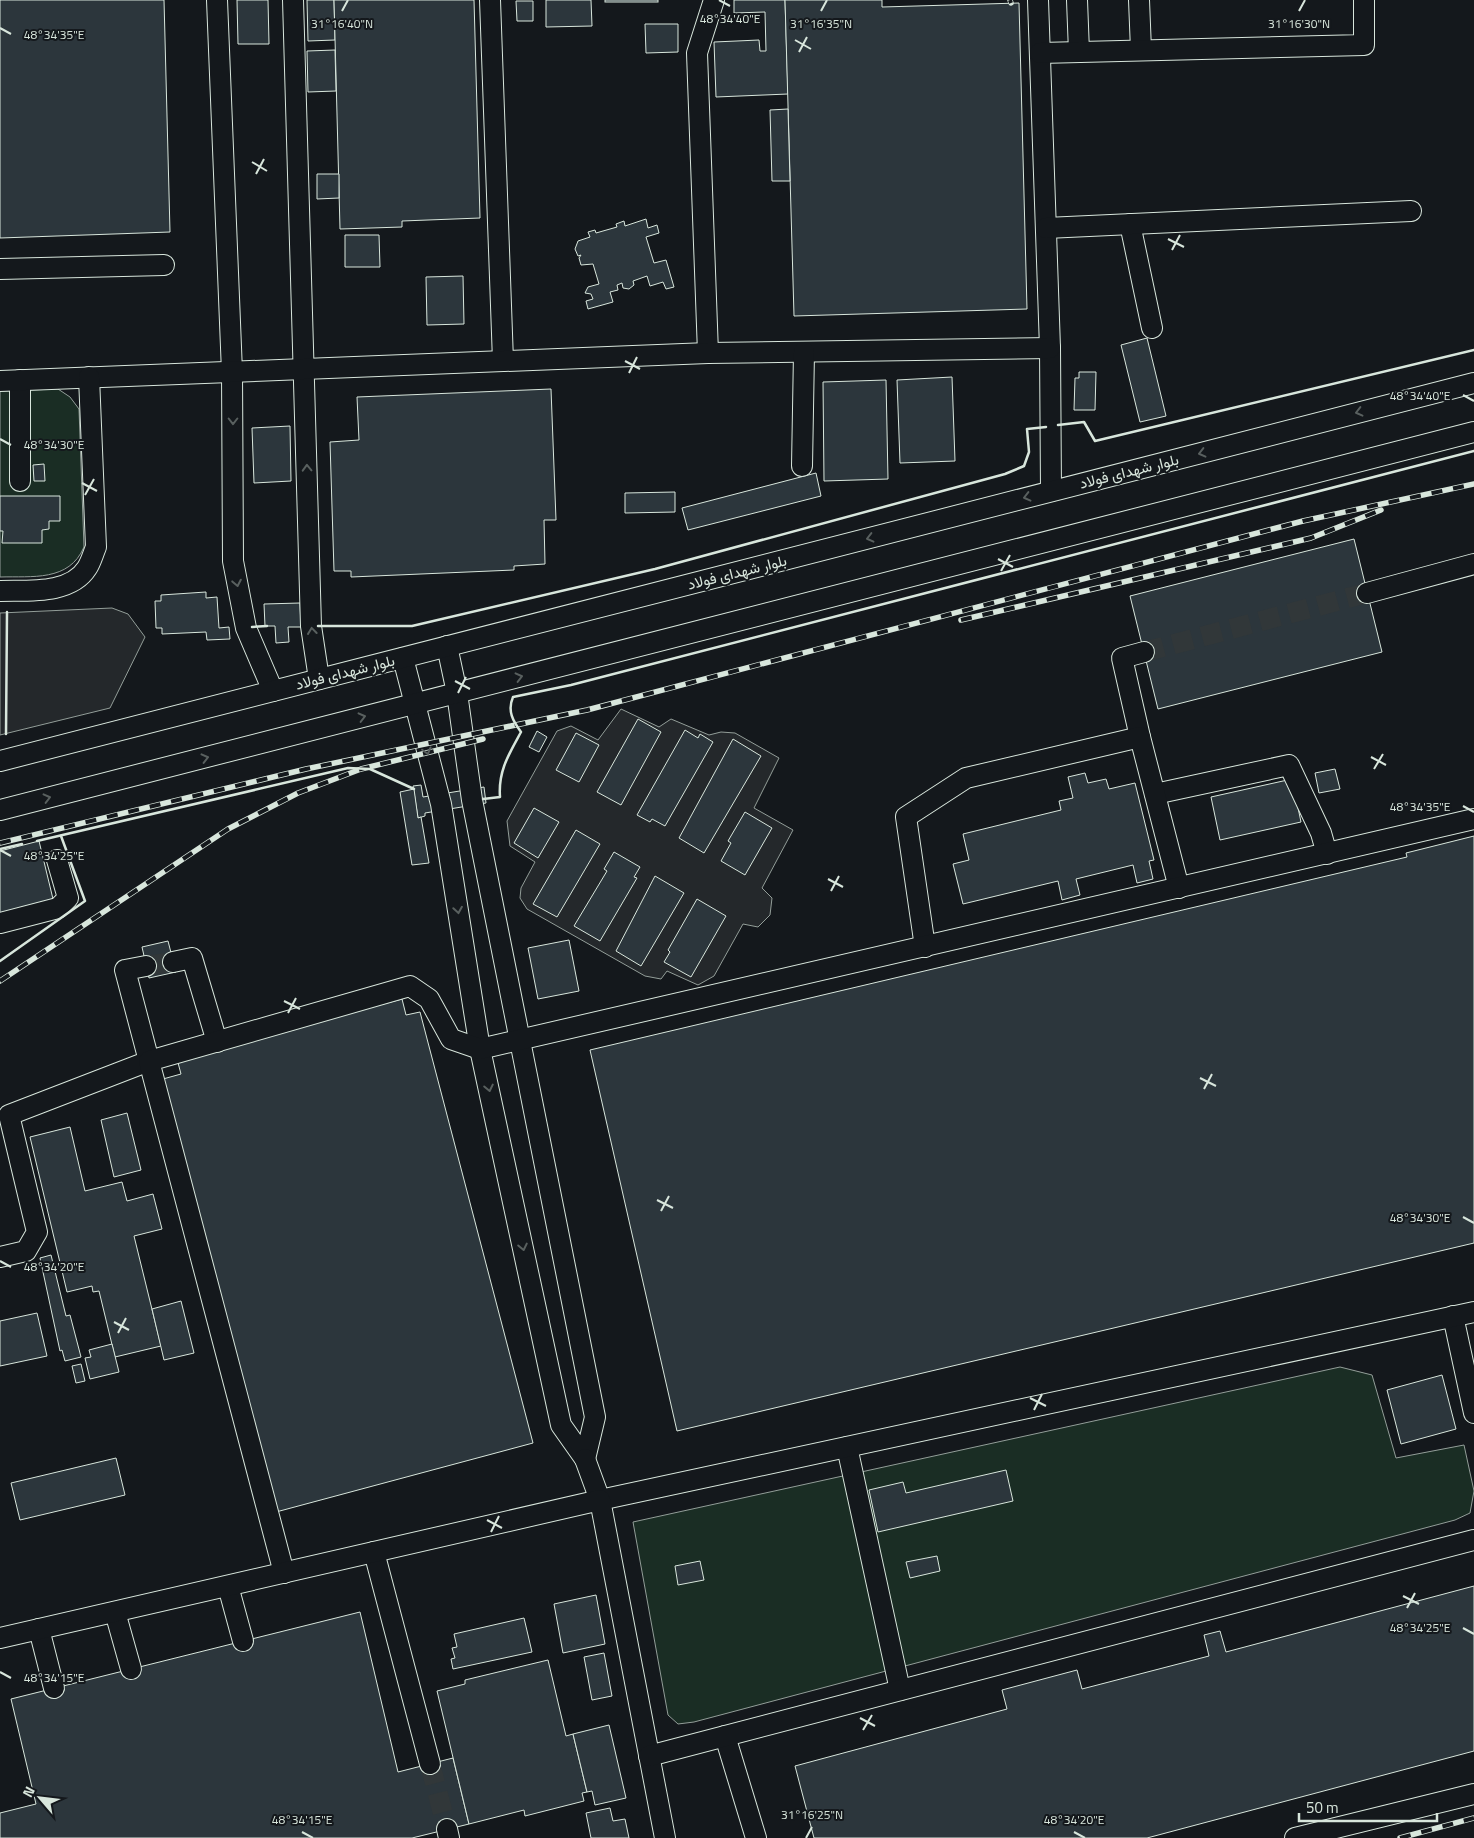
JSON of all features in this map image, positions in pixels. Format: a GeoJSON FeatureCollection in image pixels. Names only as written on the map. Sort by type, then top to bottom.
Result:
{"type":"FeatureCollection","features":[{"type":"Feature","properties":{"kind":"street"},"geometry":{"type":"LineString","coordinates":[[217,0],[232,372],[233,561],[246,628],[272,691]]}},
{"type":"Feature","properties":{"kind":"street"},"geometry":{"type":"LineString","coordinates":[[293,0],[311,626],[319,679]]}},
{"type":"Feature","properties":{"kind":"street"},"geometry":{"type":"LineString","coordinates":[[490,0],[503,361]]}},
{"type":"Feature","properties":{"kind":"street"},"geometry":{"type":"LineString","coordinates":[[708,353],[697,53],[714,0]]}},
{"type":"Feature","properties":{"kind":"street"},"geometry":{"type":"LineString","coordinates":[[1038,0],[1050,348],[1051,491]]}},
{"type":"Feature","properties":{"kind":"street"},"geometry":{"type":"LineString","coordinates":[[1076,0],[1079,52]]}},
{"type":"Feature","properties":{"kind":"street"},"geometry":{"type":"LineString","coordinates":[[1139,0],[1141,50]]}},
{"type":"Feature","properties":{"kind":"street"},"geometry":{"type":"LineString","coordinates":[[1040,53],[1364,45],[1364,0]]}},
{"type":"Feature","properties":{"kind":"street"},"geometry":{"type":"LineString","coordinates":[[1046,228],[1411,211]]}},
{"type":"Feature","properties":{"kind":"street"},"geometry":{"type":"LineString","coordinates":[[1130,224],[1152,328]]}},
{"type":"Feature","properties":{"kind":"street"},"geometry":{"type":"LineString","coordinates":[[0,269],[164,265]]}},
{"type":"Feature","properties":{"kind":"street"},"geometry":{"type":"LineString","coordinates":[[20,481],[10,381],[708,353],[1050,348]]}},
{"type":"Feature","properties":{"kind":"street"},"geometry":{"type":"LineString","coordinates":[[802,466],[804,352]]}},
{"type":"Feature","properties":{"kind":"street"},"geometry":{"type":"LineString","coordinates":[[0,591],[44,590],[71,583],[86,570],[96,547],[89,377]]}},
{"type":"Feature","properties":{"kind":"street","name":"بلوار شهدای فولاد"},"geometry":{"type":"LineString","coordinates":[[0,761],[1474,383]]}},
{"type":"Feature","properties":{"kind":"street"},"geometry":{"type":"LineString","coordinates":[[0,810],[1474,432]]}},
{"type":"Feature","properties":{"kind":"street"},"geometry":{"type":"LineString","coordinates":[[1367,592],[1474,564]]}},
{"type":"Feature","properties":{"kind":"street"},"geometry":{"type":"LineString","coordinates":[[447,646],[457,693],[472,800],[595,1417],[586,1459]]}},
{"type":"Feature","properties":{"kind":"street"},"geometry":{"type":"LineString","coordinates":[[1144,652],[1122,658],[1178,888]]}},
{"type":"Feature","properties":{"kind":"street"},"geometry":{"type":"LineString","coordinates":[[403,658],[441,804],[480,1049],[561,1425],[586,1459],[600,1500],[665,1838]]}},
{"type":"Feature","properties":{"kind":"street"},"geometry":{"type":"LineString","coordinates":[[925,947],[906,817],[966,778],[1140,737]]}},
{"type":"Feature","properties":{"kind":"street"},"geometry":{"type":"LineString","coordinates":[[1155,794],[1289,765],[1321,833],[1327,854]]}},
{"type":"Feature","properties":{"kind":"street"},"geometry":{"type":"LineString","coordinates":[[0,1256],[26,1251],[37,1232],[9,1115],[149,1061],[410,986],[429,999],[451,1039],[480,1049],[1474,819]]}},
{"type":"Feature","properties":{"kind":"street"},"geometry":{"type":"LineString","coordinates":[[0,923],[58,908],[68,898],[57,860]]}},
{"type":"Feature","properties":{"kind":"street"},"geometry":{"type":"LineString","coordinates":[[173,962],[192,958],[217,1042]]}},
{"type":"Feature","properties":{"kind":"street"},"geometry":{"type":"LineString","coordinates":[[146,966],[124,970],[284,1573]]}},
{"type":"Feature","properties":{"kind":"street"},"geometry":{"type":"LineString","coordinates":[[0,1636],[115,1612],[600,1500],[1474,1312]]}},
{"type":"Feature","properties":{"kind":"street"},"geometry":{"type":"LineString","coordinates":[[1453,1316],[1474,1413]]}},
{"type":"Feature","properties":{"kind":"street"},"geometry":{"type":"LineString","coordinates":[[847,1447],[900,1690]]}},
{"type":"Feature","properties":{"kind":"street"},"geometry":{"type":"LineString","coordinates":[[649,1756],[1474,1540]]}},
{"type":"Feature","properties":{"kind":"street"},"geometry":{"type":"LineString","coordinates":[[374,1552],[430,1764]]}},
{"type":"Feature","properties":{"kind":"street"},"geometry":{"type":"LineString","coordinates":[[228,1586],[243,1641]]}},
{"type":"Feature","properties":{"kind":"street"},"geometry":{"type":"LineString","coordinates":[[115,1612],[131,1669]]}},
{"type":"Feature","properties":{"kind":"street"},"geometry":{"type":"LineString","coordinates":[[39,1629],[54,1688]]}},
{"type":"Feature","properties":{"kind":"street"},"geometry":{"type":"LineString","coordinates":[[725,1736],[756,1838]]}},
{"type":"Feature","properties":{"kind":"street"},"geometry":{"type":"LineString","coordinates":[[1295,1838],[1474,1794]]}},
{"type":"Feature","properties":{"kind":"green space"},"geometry":{"type":"Polygon","coordinates":[[[58,389],[70,397],[79,409],[84,547],[69,566],[59,572],[37,576],[0,577],[0,391],[58,389]]]}},
{"type":"Feature","properties":{"kind":"green space"},"geometry":{"type":"Polygon","coordinates":[[[1340,1367],[1372,1375],[1396,1458],[1464,1445],[1474,1491],[1470,1513],[1455,1520],[694,1722],[678,1724],[668,1715],[633,1522],[1340,1367]]]}},
{"type":"Feature","properties":{"kind":"shaded area"},"geometry":{"type":"Polygon","coordinates":[[[112,608],[128,614],[145,637],[110,708],[0,735],[0,613],[112,608]]]}},
{"type":"Feature","properties":{"kind":"shaded area"},"geometry":{"type":"Polygon","coordinates":[[[621,709],[659,727],[671,719],[709,735],[721,732],[735,733],[779,758],[754,808],[793,830],[762,888],[772,898],[770,915],[758,927],[743,924],[714,976],[698,985],[667,971],[661,979],[645,976],[527,909],[520,898],[521,888],[535,862],[510,846],[507,821],[557,731],[571,726],[598,740],[621,709]]]}},
{"type":"Feature","properties":{"kind":"building"},"geometry":{"type":"Polygon","coordinates":[[[0,0],[164,0],[170,232],[0,238],[0,0]]]}},
{"type":"Feature","properties":{"kind":"building"},"geometry":{"type":"Polygon","coordinates":[[[237,0],[268,0],[269,44],[238,44],[237,0]]]}},
{"type":"Feature","properties":{"kind":"building"},"geometry":{"type":"Polygon","coordinates":[[[307,0],[334,0],[335,40],[308,41],[307,0]]]}},
{"type":"Feature","properties":{"kind":"building"},"geometry":{"type":"Polygon","coordinates":[[[334,0],[474,0],[480,218],[402,221],[402,227],[340,229],[334,0]]]}},
{"type":"Feature","properties":{"kind":"building"},"geometry":{"type":"Polygon","coordinates":[[[546,0],[591,0],[592,26],[546,27],[546,0]]]}},
{"type":"Feature","properties":{"kind":"building"},"geometry":{"type":"Polygon","coordinates":[[[605,0],[658,0],[658,2],[605,2],[605,0]]]}},
{"type":"Feature","properties":{"kind":"building"},"geometry":{"type":"Polygon","coordinates":[[[734,0],[785,0],[788,94],[716,97],[714,42],[759,40],[760,51],[766,51],[765,12],[734,13],[734,0]]]}},
{"type":"Feature","properties":{"kind":"building"},"geometry":{"type":"Polygon","coordinates":[[[785,0],[882,0],[882,7],[1019,3],[1027,309],[794,316],[785,0]]]}},
{"type":"Feature","properties":{"kind":"building"},"geometry":{"type":"Polygon","coordinates":[[[516,1],[533,1],[533,21],[517,21],[516,1]]]}},
{"type":"Feature","properties":{"kind":"building"},"geometry":{"type":"Polygon","coordinates":[[[645,24],[678,24],[678,52],[646,53],[645,24]]]}},
{"type":"Feature","properties":{"kind":"building"},"geometry":{"type":"Polygon","coordinates":[[[335,50],[336,91],[308,92],[307,51],[335,50]]]}},
{"type":"Feature","properties":{"kind":"building"},"geometry":{"type":"Polygon","coordinates":[[[788,109],[790,181],[772,181],[770,110],[788,109]]]}},
{"type":"Feature","properties":{"kind":"building"},"geometry":{"type":"Polygon","coordinates":[[[317,174],[339,174],[339,198],[317,199],[317,174]]]}},
{"type":"Feature","properties":{"kind":"building"},"geometry":{"type":"Polygon","coordinates":[[[646,219],[648,228],[657,225],[659,233],[646,237],[654,263],[666,260],[674,287],[666,289],[663,282],[650,286],[647,276],[633,281],[634,285],[629,289],[623,288],[622,283],[617,285],[618,290],[610,292],[613,302],[588,309],[586,301],[593,299],[591,294],[585,293],[588,287],[599,284],[593,264],[581,265],[579,258],[581,255],[578,256],[575,249],[578,241],[590,237],[588,232],[595,230],[596,233],[617,227],[616,224],[624,221],[625,226],[646,219]]]}},
{"type":"Feature","properties":{"kind":"building"},"geometry":{"type":"Polygon","coordinates":[[[345,235],[379,235],[380,267],[345,267],[345,235]]]}},
{"type":"Feature","properties":{"kind":"building"},"geometry":{"type":"Polygon","coordinates":[[[463,276],[464,324],[427,325],[426,277],[463,276]]]}},
{"type":"Feature","properties":{"kind":"building"},"geometry":{"type":"Polygon","coordinates":[[[1147,338],[1166,416],[1140,422],[1121,345],[1147,338]]]}},
{"type":"Feature","properties":{"kind":"building"},"geometry":{"type":"Polygon","coordinates":[[[1079,372],[1096,372],[1095,410],[1074,410],[1075,378],[1079,378],[1079,372]]]}},
{"type":"Feature","properties":{"kind":"building"},"geometry":{"type":"Polygon","coordinates":[[[952,377],[955,461],[900,463],[897,380],[952,377]]]}},
{"type":"Feature","properties":{"kind":"building"},"geometry":{"type":"Polygon","coordinates":[[[886,380],[888,479],[824,481],[823,382],[886,380]]]}},
{"type":"Feature","properties":{"kind":"building"},"geometry":{"type":"Polygon","coordinates":[[[551,389],[556,520],[544,520],[545,564],[514,566],[514,570],[351,577],[351,571],[334,571],[330,442],[359,440],[357,397],[551,389]]]}},
{"type":"Feature","properties":{"kind":"building"},"geometry":{"type":"Polygon","coordinates":[[[290,426],[291,481],[254,483],[252,428],[290,426]]]}},
{"type":"Feature","properties":{"kind":"building"},"geometry":{"type":"Polygon","coordinates":[[[44,464],[45,481],[34,481],[33,465],[44,464]]]}},
{"type":"Feature","properties":{"kind":"building"},"geometry":{"type":"Polygon","coordinates":[[[816,473],[821,496],[688,530],[682,508],[816,473]]]}},
{"type":"Feature","properties":{"kind":"building"},"geometry":{"type":"Polygon","coordinates":[[[675,492],[675,512],[625,513],[625,493],[675,492]]]}},
{"type":"Feature","properties":{"kind":"building"},"geometry":{"type":"Polygon","coordinates":[[[0,496],[60,496],[60,521],[49,521],[49,529],[42,530],[42,543],[2,543],[3,531],[0,531],[0,496]]]}},
{"type":"Feature","properties":{"kind":"building"},"geometry":{"type":"Polygon","coordinates":[[[1354,539],[1382,652],[1158,709],[1130,596],[1354,539]]]}},
{"type":"Feature","properties":{"kind":"building"},"geometry":{"type":"Polygon","coordinates":[[[206,592],[206,598],[217,597],[219,628],[229,627],[230,639],[207,640],[206,632],[162,634],[162,628],[156,628],[155,601],[161,601],[161,595],[206,592]]]}},
{"type":"Feature","properties":{"kind":"building"},"geometry":{"type":"Polygon","coordinates":[[[300,603],[301,627],[288,627],[289,642],[276,643],[275,626],[265,626],[264,604],[300,603]]]}},
{"type":"Feature","properties":{"kind":"building"},"geometry":{"type":"Polygon","coordinates":[[[638,719],[661,732],[621,805],[597,792],[638,719]]]}},
{"type":"Feature","properties":{"kind":"building"},"geometry":{"type":"Polygon","coordinates":[[[685,730],[698,738],[700,734],[713,742],[665,826],[652,819],[650,822],[637,815],[685,730]]]}},
{"type":"Feature","properties":{"kind":"building"},"geometry":{"type":"Polygon","coordinates":[[[537,731],[547,737],[539,752],[529,747],[537,731]]]}},
{"type":"Feature","properties":{"kind":"building"},"geometry":{"type":"Polygon","coordinates":[[[576,733],[599,745],[579,782],[556,770],[576,733]]]}},
{"type":"Feature","properties":{"kind":"building"},"geometry":{"type":"Polygon","coordinates":[[[733,739],[761,756],[704,853],[679,838],[733,739]]]}},
{"type":"Feature","properties":{"kind":"building"},"geometry":{"type":"Polygon","coordinates":[[[1335,769],[1340,789],[1319,793],[1315,773],[1335,769]]]}},
{"type":"Feature","properties":{"kind":"building"},"geometry":{"type":"Polygon","coordinates":[[[1085,773],[1088,783],[1106,779],[1109,789],[1135,783],[1154,860],[1149,861],[1153,879],[1137,883],[1133,865],[1076,879],[1080,895],[1062,900],[1058,881],[963,904],[953,864],[969,860],[963,834],[1061,810],[1059,801],[1073,798],[1068,777],[1085,773]]]}},
{"type":"Feature","properties":{"kind":"building"},"geometry":{"type":"Polygon","coordinates":[[[1292,779],[1301,822],[1220,840],[1211,797],[1292,779]]]}},
{"type":"Feature","properties":{"kind":"building"},"geometry":{"type":"Polygon","coordinates":[[[421,785],[423,797],[484,787],[486,803],[425,813],[425,816],[418,818],[413,786],[421,785]]]}},
{"type":"Feature","properties":{"kind":"building"},"geometry":{"type":"Polygon","coordinates":[[[414,789],[418,818],[421,817],[429,863],[412,865],[400,792],[414,789]]]}},
{"type":"Feature","properties":{"kind":"building"},"geometry":{"type":"Polygon","coordinates":[[[534,808],[559,822],[538,858],[514,843],[534,808]]]}},
{"type":"Feature","properties":{"kind":"building"},"geometry":{"type":"Polygon","coordinates":[[[745,812],[772,828],[745,875],[721,861],[731,843],[728,841],[745,812]]]}},
{"type":"Feature","properties":{"kind":"building"},"geometry":{"type":"Polygon","coordinates":[[[576,830],[600,844],[557,917],[533,904],[576,830]]]}},
{"type":"Feature","properties":{"kind":"building"},"geometry":{"type":"Polygon","coordinates":[[[1474,836],[1474,1243],[677,1431],[590,1050],[1407,857],[1406,853],[1474,836]]]}},
{"type":"Feature","properties":{"kind":"building"},"geometry":{"type":"Polygon","coordinates":[[[39,841],[53,899],[0,913],[0,851],[39,841]]]}},
{"type":"Feature","properties":{"kind":"building"},"geometry":{"type":"Polygon","coordinates":[[[614,852],[640,867],[634,877],[637,878],[600,941],[574,926],[607,871],[604,869],[614,852]]]}},
{"type":"Feature","properties":{"kind":"building"},"geometry":{"type":"Polygon","coordinates":[[[655,876],[684,893],[641,966],[616,951],[655,876]]]}},
{"type":"Feature","properties":{"kind":"building"},"geometry":{"type":"Polygon","coordinates":[[[697,899],[726,916],[691,977],[664,962],[670,952],[668,950],[697,899]]]}},
{"type":"Feature","properties":{"kind":"building"},"geometry":{"type":"Polygon","coordinates":[[[569,940],[579,991],[538,999],[528,948],[569,940]]]}},
{"type":"Feature","properties":{"kind":"building"},"geometry":{"type":"Polygon","coordinates":[[[168,941],[176,972],[149,978],[142,947],[168,941]]]}},
{"type":"Feature","properties":{"kind":"building"},"geometry":{"type":"Polygon","coordinates":[[[402,999],[406,1015],[420,1012],[533,1443],[276,1512],[163,1079],[181,1074],[177,1059],[402,999]]]}},
{"type":"Feature","properties":{"kind":"building"},"geometry":{"type":"Polygon","coordinates":[[[127,1113],[141,1170],[114,1177],[101,1120],[127,1113]]]}},
{"type":"Feature","properties":{"kind":"building"},"geometry":{"type":"Polygon","coordinates":[[[70,1127],[85,1191],[122,1182],[127,1201],[153,1194],[162,1229],[134,1236],[161,1346],[115,1357],[99,1291],[93,1292],[92,1286],[67,1292],[30,1137],[70,1127]]]}},
{"type":"Feature","properties":{"kind":"building"},"geometry":{"type":"Polygon","coordinates":[[[51,1255],[66,1316],[70,1315],[81,1357],[65,1361],[62,1350],[60,1351],[40,1258],[51,1255]]]}},
{"type":"Feature","properties":{"kind":"building"},"geometry":{"type":"Polygon","coordinates":[[[181,1301],[194,1353],[164,1360],[152,1309],[181,1301]]]}},
{"type":"Feature","properties":{"kind":"building"},"geometry":{"type":"Polygon","coordinates":[[[37,1313],[47,1356],[0,1366],[0,1321],[37,1313]]]}},
{"type":"Feature","properties":{"kind":"building"},"geometry":{"type":"Polygon","coordinates":[[[112,1344],[119,1372],[90,1379],[85,1358],[91,1357],[89,1350],[112,1344]]]}},
{"type":"Feature","properties":{"kind":"building"},"geometry":{"type":"Polygon","coordinates":[[[81,1364],[85,1381],[76,1383],[72,1366],[81,1364]]]}},
{"type":"Feature","properties":{"kind":"building"},"geometry":{"type":"Polygon","coordinates":[[[1442,1375],[1456,1429],[1401,1444],[1387,1390],[1442,1375]]]}},
{"type":"Feature","properties":{"kind":"building"},"geometry":{"type":"Polygon","coordinates":[[[116,1458],[125,1495],[20,1520],[11,1483],[116,1458]]]}},
{"type":"Feature","properties":{"kind":"building"},"geometry":{"type":"Polygon","coordinates":[[[1006,1470],[1013,1501],[878,1532],[869,1490],[903,1482],[906,1493],[1006,1470]]]}},
{"type":"Feature","properties":{"kind":"building"},"geometry":{"type":"Polygon","coordinates":[[[937,1556],[940,1571],[910,1578],[906,1562],[937,1556]]]}},
{"type":"Feature","properties":{"kind":"building"},"geometry":{"type":"Polygon","coordinates":[[[700,1561],[704,1580],[678,1585],[675,1566],[700,1561]]]}},
{"type":"Feature","properties":{"kind":"building"},"geometry":{"type":"Polygon","coordinates":[[[1474,1586],[1474,1751],[1147,1838],[814,1838],[795,1766],[1007,1709],[1002,1690],[1077,1670],[1082,1689],[1209,1656],[1204,1635],[1220,1631],[1226,1652],[1474,1586]]]}},
{"type":"Feature","properties":{"kind":"building"},"geometry":{"type":"Polygon","coordinates":[[[596,1595],[605,1644],[563,1653],[554,1604],[596,1595]]]}},
{"type":"Feature","properties":{"kind":"building"},"geometry":{"type":"Polygon","coordinates":[[[360,1612],[398,1772],[453,1758],[469,1824],[412,1838],[0,1838],[0,1813],[36,1804],[11,1699],[360,1612]]]}},
{"type":"Feature","properties":{"kind":"building"},"geometry":{"type":"Polygon","coordinates":[[[524,1618],[532,1652],[453,1669],[451,1659],[455,1658],[452,1648],[457,1647],[454,1634],[524,1618]]]}},
{"type":"Feature","properties":{"kind":"building"},"geometry":{"type":"Polygon","coordinates":[[[604,1653],[612,1696],[592,1700],[584,1657],[604,1653]]]}},
{"type":"Feature","properties":{"kind":"building"},"geometry":{"type":"Polygon","coordinates":[[[548,1660],[566,1736],[573,1734],[587,1792],[582,1793],[584,1801],[525,1816],[524,1810],[469,1824],[437,1691],[465,1684],[465,1680],[548,1660]]]}},
{"type":"Feature","properties":{"kind":"building"},"geometry":{"type":"Polygon","coordinates":[[[609,1725],[626,1798],[595,1805],[592,1791],[587,1792],[573,1734],[609,1725]]]}},
{"type":"Feature","properties":{"kind":"building"},"geometry":{"type":"Polygon","coordinates":[[[610,1808],[613,1821],[625,1819],[629,1838],[591,1838],[586,1813],[610,1808]]]}},
{"type":"Feature","properties":{"kind":"tunnel"},"geometry":{"type":"LineString","coordinates":[[1144,652],[1367,593]]}},
{"type":"Feature","properties":{"kind":"tunnel"},"geometry":{"type":"LineString","coordinates":[[146,966],[173,962]]}},
{"type":"Feature","properties":{"kind":"tunnel"},"geometry":{"type":"LineString","coordinates":[[430,1764],[447,1829]]}},
{"type":"Feature","properties":{"kind":"railway"},"geometry":{"type":"LineString","coordinates":[[0,843],[306,769],[587,710],[1303,521],[1474,484]]}},
{"type":"Feature","properties":{"kind":"railway"},"geometry":{"type":"LineString","coordinates":[[961,620],[1311,538],[1381,510]]}},
{"type":"Feature","properties":{"kind":"railway"},"geometry":{"type":"LineString","coordinates":[[0,981],[228,829],[298,793],[361,769],[483,739]]}},
{"type":"Feature","properties":{"kind":"railway"},"geometry":{"type":"LineString","coordinates":[[1400,1838],[1474,1818]]}},
{"type":"Feature","properties":{"kind":"wall"},"geometry":{"type":"LineString","coordinates":[[1058,425],[1084,422],[1095,441],[1474,350]]}},
{"type":"Feature","properties":{"kind":"wall"},"geometry":{"type":"LineString","coordinates":[[318,626],[412,626],[655,569],[1005,474],[1024,466],[1029,452],[1027,429],[1046,427]]}},
{"type":"Feature","properties":{"kind":"wall"},"geometry":{"type":"LineString","coordinates":[[483,799],[500,797],[503,771],[521,732],[512,716],[511,702],[513,697],[571,685],[1474,451]]}},
{"type":"Feature","properties":{"kind":"wall"},"geometry":{"type":"LineString","coordinates":[[6,734],[7,612]]}},
{"type":"Feature","properties":{"kind":"wall"},"geometry":{"type":"LineString","coordinates":[[252,627],[267,626]]}},
{"type":"Feature","properties":{"kind":"wall"},"geometry":{"type":"LineString","coordinates":[[37,841],[348,768],[370,769],[414,789]]}},
{"type":"Feature","properties":{"kind":"wall"},"geometry":{"type":"LineString","coordinates":[[0,961],[85,901],[61,836]]}},
{"type":"Feature","properties":{"kind":"wall"},"geometry":{"type":"LineString","coordinates":[[0,849],[22,844]]}}]}
